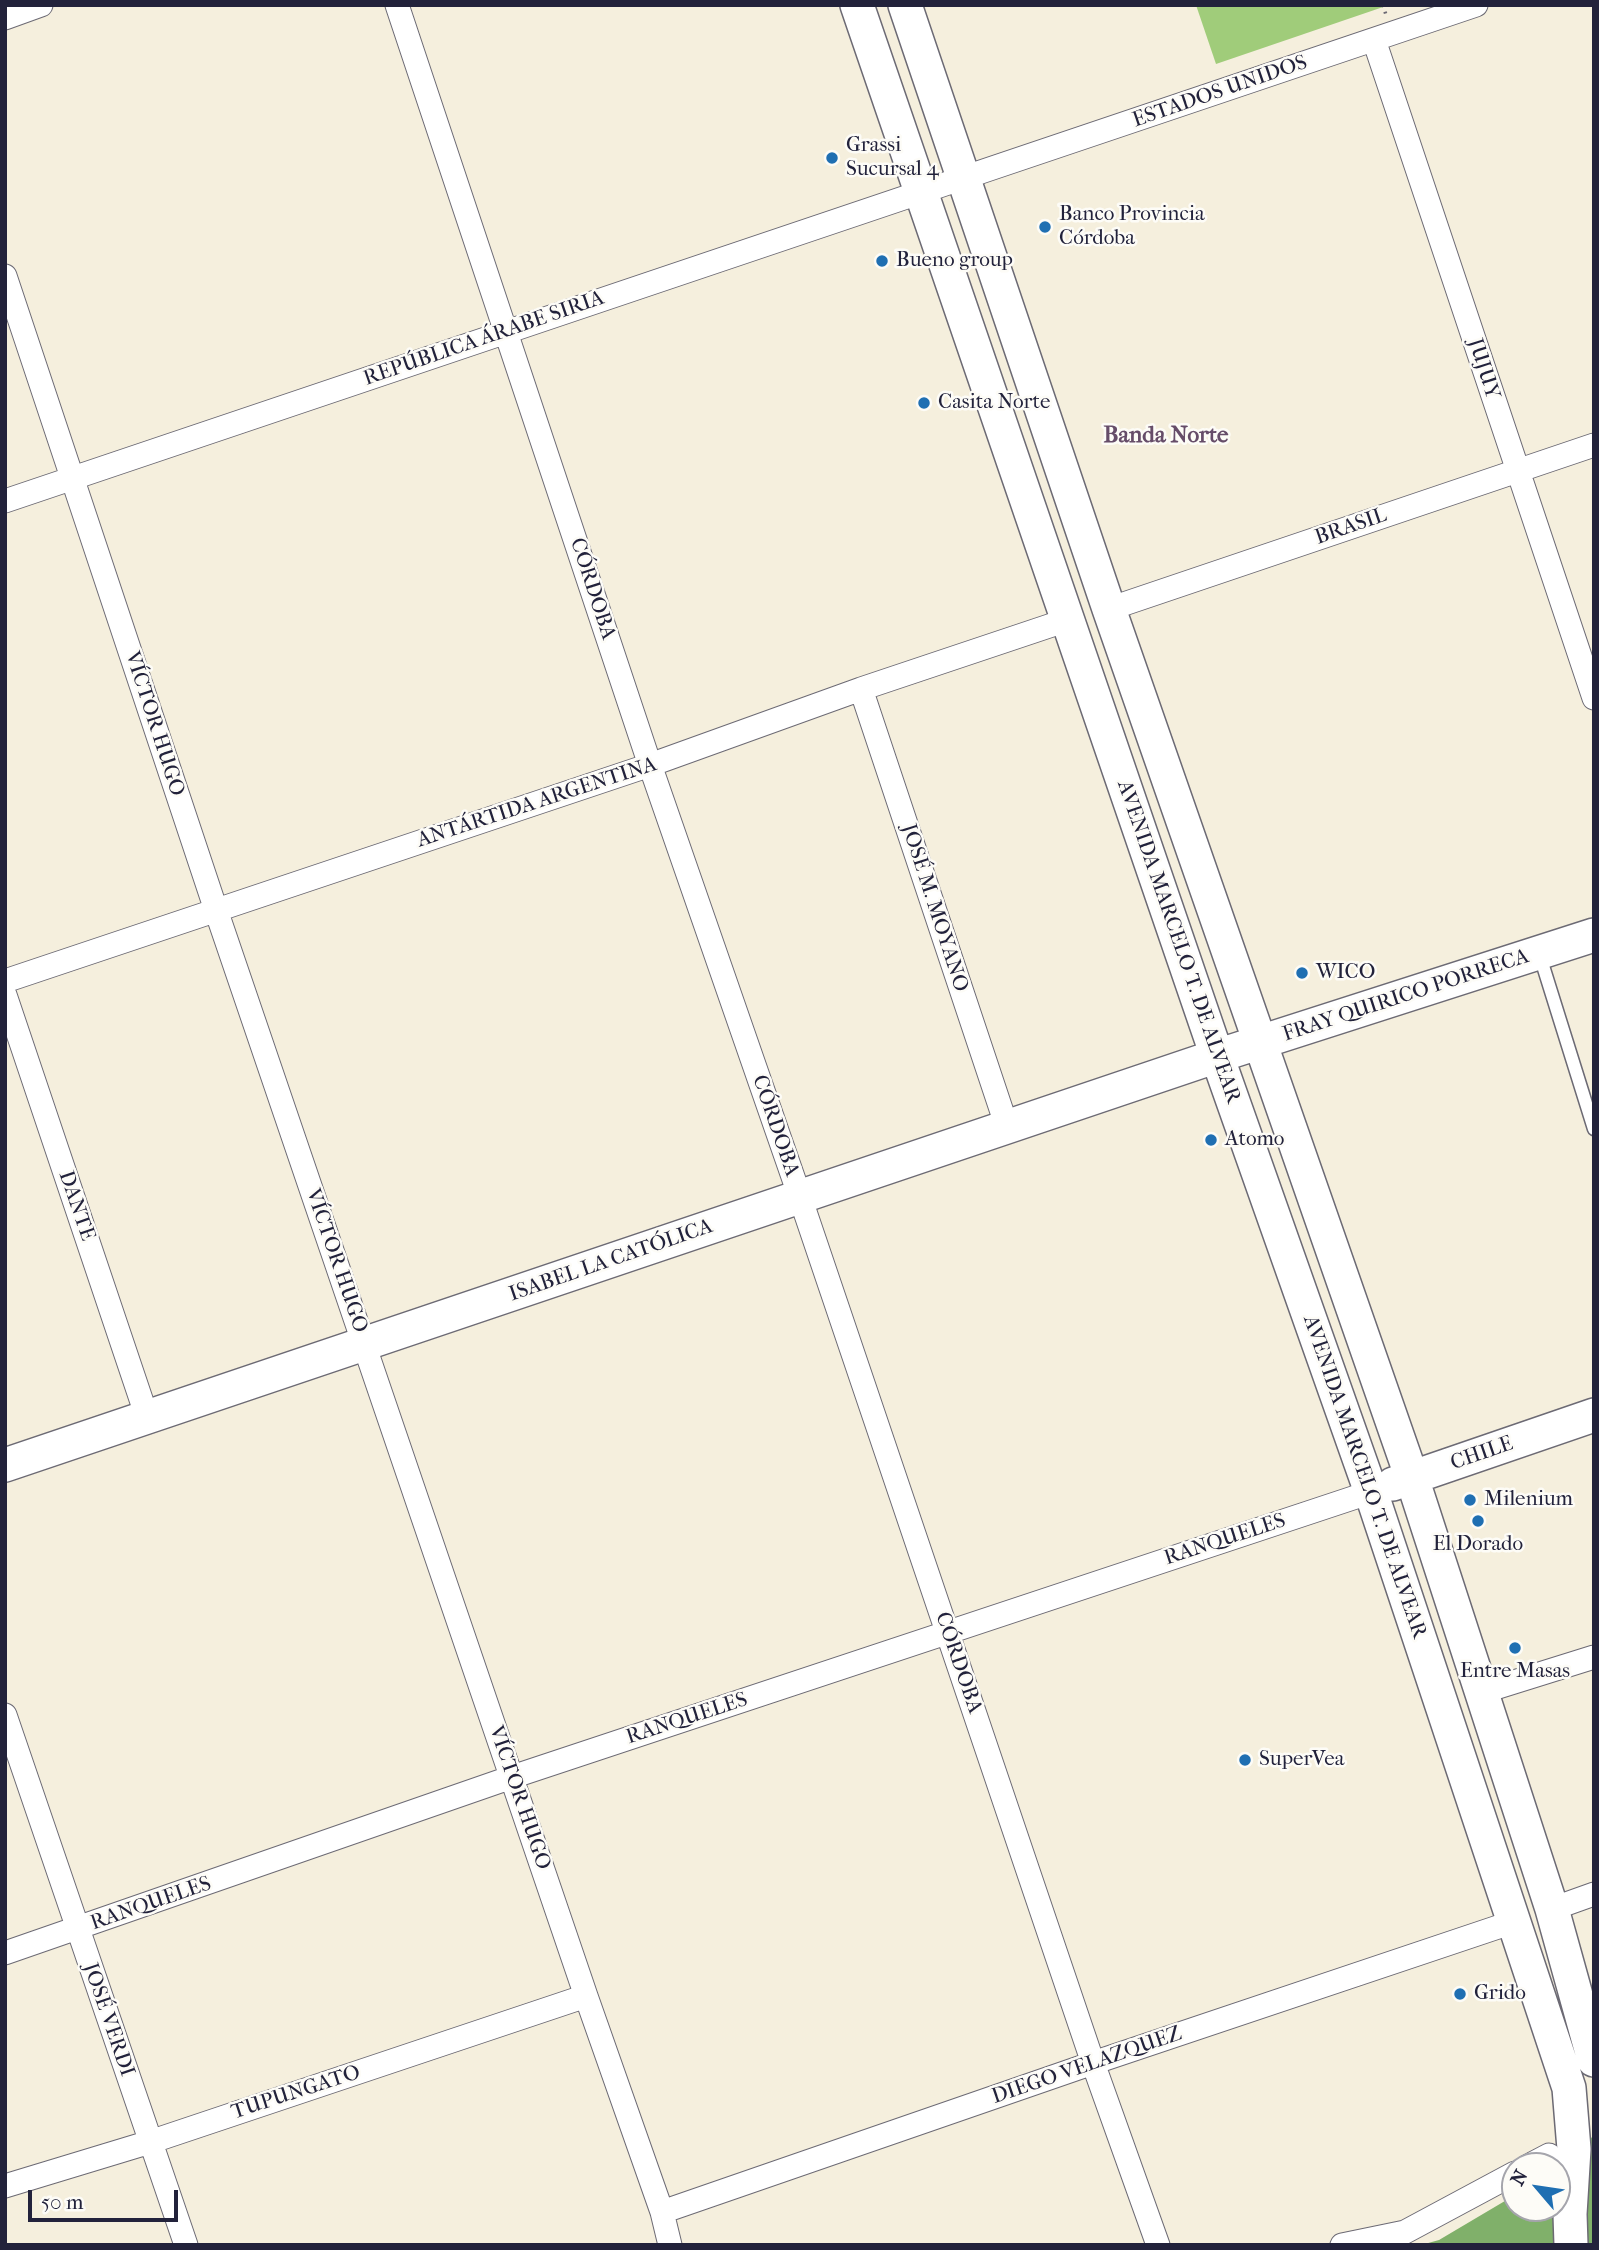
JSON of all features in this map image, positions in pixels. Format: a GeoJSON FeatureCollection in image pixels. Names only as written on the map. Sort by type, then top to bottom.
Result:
{"type":"FeatureCollection","features":[{"type":"Feature","properties":{"kind":"main road","name":"AVENIDA MARCELO T. DE ALVEAR"},"geometry":{"type":"LineString","coordinates":[[856,5],[1217,1056],[1371,1492],[1569,2088],[1574,2149],[1571,2245]]}},
{"type":"Feature","properties":{"kind":"main road","name":"AVENIDA MARCELO T. DE ALVEAR"},"geometry":{"type":"LineString","coordinates":[[905,5],[1109,609],[1412,1478],[1552,1909],[1594,2060]]}},
{"type":"Feature","properties":{"kind":"main road","name":"FRAY QUIRICO PORRECA"},"geometry":{"type":"LineString","coordinates":[[1217,1056],[1594,935]]}},
{"type":"Feature","properties":{"kind":"main road","name":"ISABEL LA CATÓLICA"},"geometry":{"type":"LineString","coordinates":[[5,1465],[1217,1056]]}},
{"type":"Feature","properties":{"kind":"main road","name":"CHILE"},"geometry":{"type":"LineString","coordinates":[[1371,1492],[1594,1415]]}},
{"type":"Feature","properties":{"kind":"street"},"geometry":{"type":"LineString","coordinates":[[5,18],[41,5]]}},
{"type":"Feature","properties":{"kind":"street","name":"CÓRDOBA"},"geometry":{"type":"LineString","coordinates":[[397,5],[650,765],[800,1197],[1093,2063],[1158,2245]]}},
{"type":"Feature","properties":{"kind":"street","name":"ESTADOS UNIDOS"},"geometry":{"type":"LineString","coordinates":[[964,178],[1476,5]]}},
{"type":"Feature","properties":{"kind":"street","name":"JUJUY"},"geometry":{"type":"LineString","coordinates":[[1374,40],[1594,698]]}},
{"type":"Feature","properties":{"kind":"street","name":"REPÚBLICA ÁRABE SIRIA"},"geometry":{"type":"LineString","coordinates":[[5,501],[964,178]]}},
{"type":"Feature","properties":{"kind":"street","name":"VÍCTOR HUGO"},"geometry":{"type":"LineString","coordinates":[[5,276],[216,909],[662,2212],[670,2245]]}},
{"type":"Feature","properties":{"kind":"street","name":"BRASIL"},"geometry":{"type":"LineString","coordinates":[[1109,609],[1594,445]]}},
{"type":"Feature","properties":{"kind":"street","name":"ANTÁRTIDA ARGENTINA"},"geometry":{"type":"LineString","coordinates":[[5,981],[650,765],[860,689],[1067,620]]}},
{"type":"Feature","properties":{"kind":"street","name":"JOSÉ M. MOYANO"},"geometry":{"type":"LineString","coordinates":[[860,689],[1007,1127]]}},
{"type":"Feature","properties":{"kind":"street","name":"DANTE"},"geometry":{"type":"LineString","coordinates":[[5,995],[147,1418]]}},
{"type":"Feature","properties":{"kind":"street","name":"RANQUELES"},"geometry":{"type":"LineString","coordinates":[[5,1953],[512,1777],[1371,1492]]}},
{"type":"Feature","properties":{"kind":"street"},"geometry":{"type":"LineString","coordinates":[[1482,1692],[1594,1657]]}},
{"type":"Feature","properties":{"kind":"street","name":"JOSÉ VERDI"},"geometry":{"type":"LineString","coordinates":[[5,1715],[186,2245]]}},
{"type":"Feature","properties":{"kind":"street"},"geometry":{"type":"LineString","coordinates":[[1552,1909],[1594,1894]]}},
{"type":"Feature","properties":{"kind":"street","name":"DIEGO VELAZQUEZ"},"geometry":{"type":"LineString","coordinates":[[662,2212],[1513,1922]]}},
{"type":"Feature","properties":{"kind":"street","name":"TUPUNGATO"},"geometry":{"type":"LineString","coordinates":[[5,2186],[150,2142],[586,1996]]}},
{"type":"Feature","properties":{"kind":"street"},"geometry":{"type":"LineString","coordinates":[[1342,2245],[1407,2238],[1501,2181]]}},
{"type":"Feature","properties":{"kind":"lane"},"geometry":{"type":"LineString","coordinates":[[1538,953],[1594,1129]]}},
{"type":"Feature","properties":{"kind":"green space"},"geometry":{"type":"Polygon","coordinates":[[[1196,5],[1389,5],[1216,64],[1196,5]]]}},
{"type":"Feature","properties":{"kind":"green space"},"geometry":{"type":"Polygon","coordinates":[[[1594,2136],[1594,2245],[1421,2245],[1439,2240],[1501,2203],[1501,2222],[1571,2222],[1571,2152],[1594,2136]]]}},
{"type":"Feature","properties":{"kind":"place","name":"Grassi Sucursal 4"},"geometry":{"type":"Point","coordinates":[832,158]}},
{"type":"Feature","properties":{"kind":"place","name":"Banco Provincia Córdoba"},"geometry":{"type":"Point","coordinates":[1045,227]}},
{"type":"Feature","properties":{"kind":"place","name":"Bueno group"},"geometry":{"type":"Point","coordinates":[882,261]}},
{"type":"Feature","properties":{"kind":"place","name":"Casita Norte"},"geometry":{"type":"Point","coordinates":[924,403]}},
{"type":"Feature","properties":{"kind":"place","name":"WICO"},"geometry":{"type":"Point","coordinates":[1302,973]}},
{"type":"Feature","properties":{"kind":"place","name":"Atomo"},"geometry":{"type":"Point","coordinates":[1211,1140]}},
{"type":"Feature","properties":{"kind":"place","name":"Milenium"},"geometry":{"type":"Point","coordinates":[1470,1500]}},
{"type":"Feature","properties":{"kind":"place","name":"El Dorado"},"geometry":{"type":"Point","coordinates":[1478,1521]}},
{"type":"Feature","properties":{"kind":"place","name":"Entre Masas"},"geometry":{"type":"Point","coordinates":[1515,1648]}},
{"type":"Feature","properties":{"kind":"place","name":"SuperVea"},"geometry":{"type":"Point","coordinates":[1245,1760]}},
{"type":"Feature","properties":{"kind":"place","name":"Grido"},"geometry":{"type":"Point","coordinates":[1460,1994]}},
{"type":"Feature","properties":{"kind":"district","name":"Banda Norte"},"geometry":{"type":"Point","coordinates":[1166,436]}}]}
